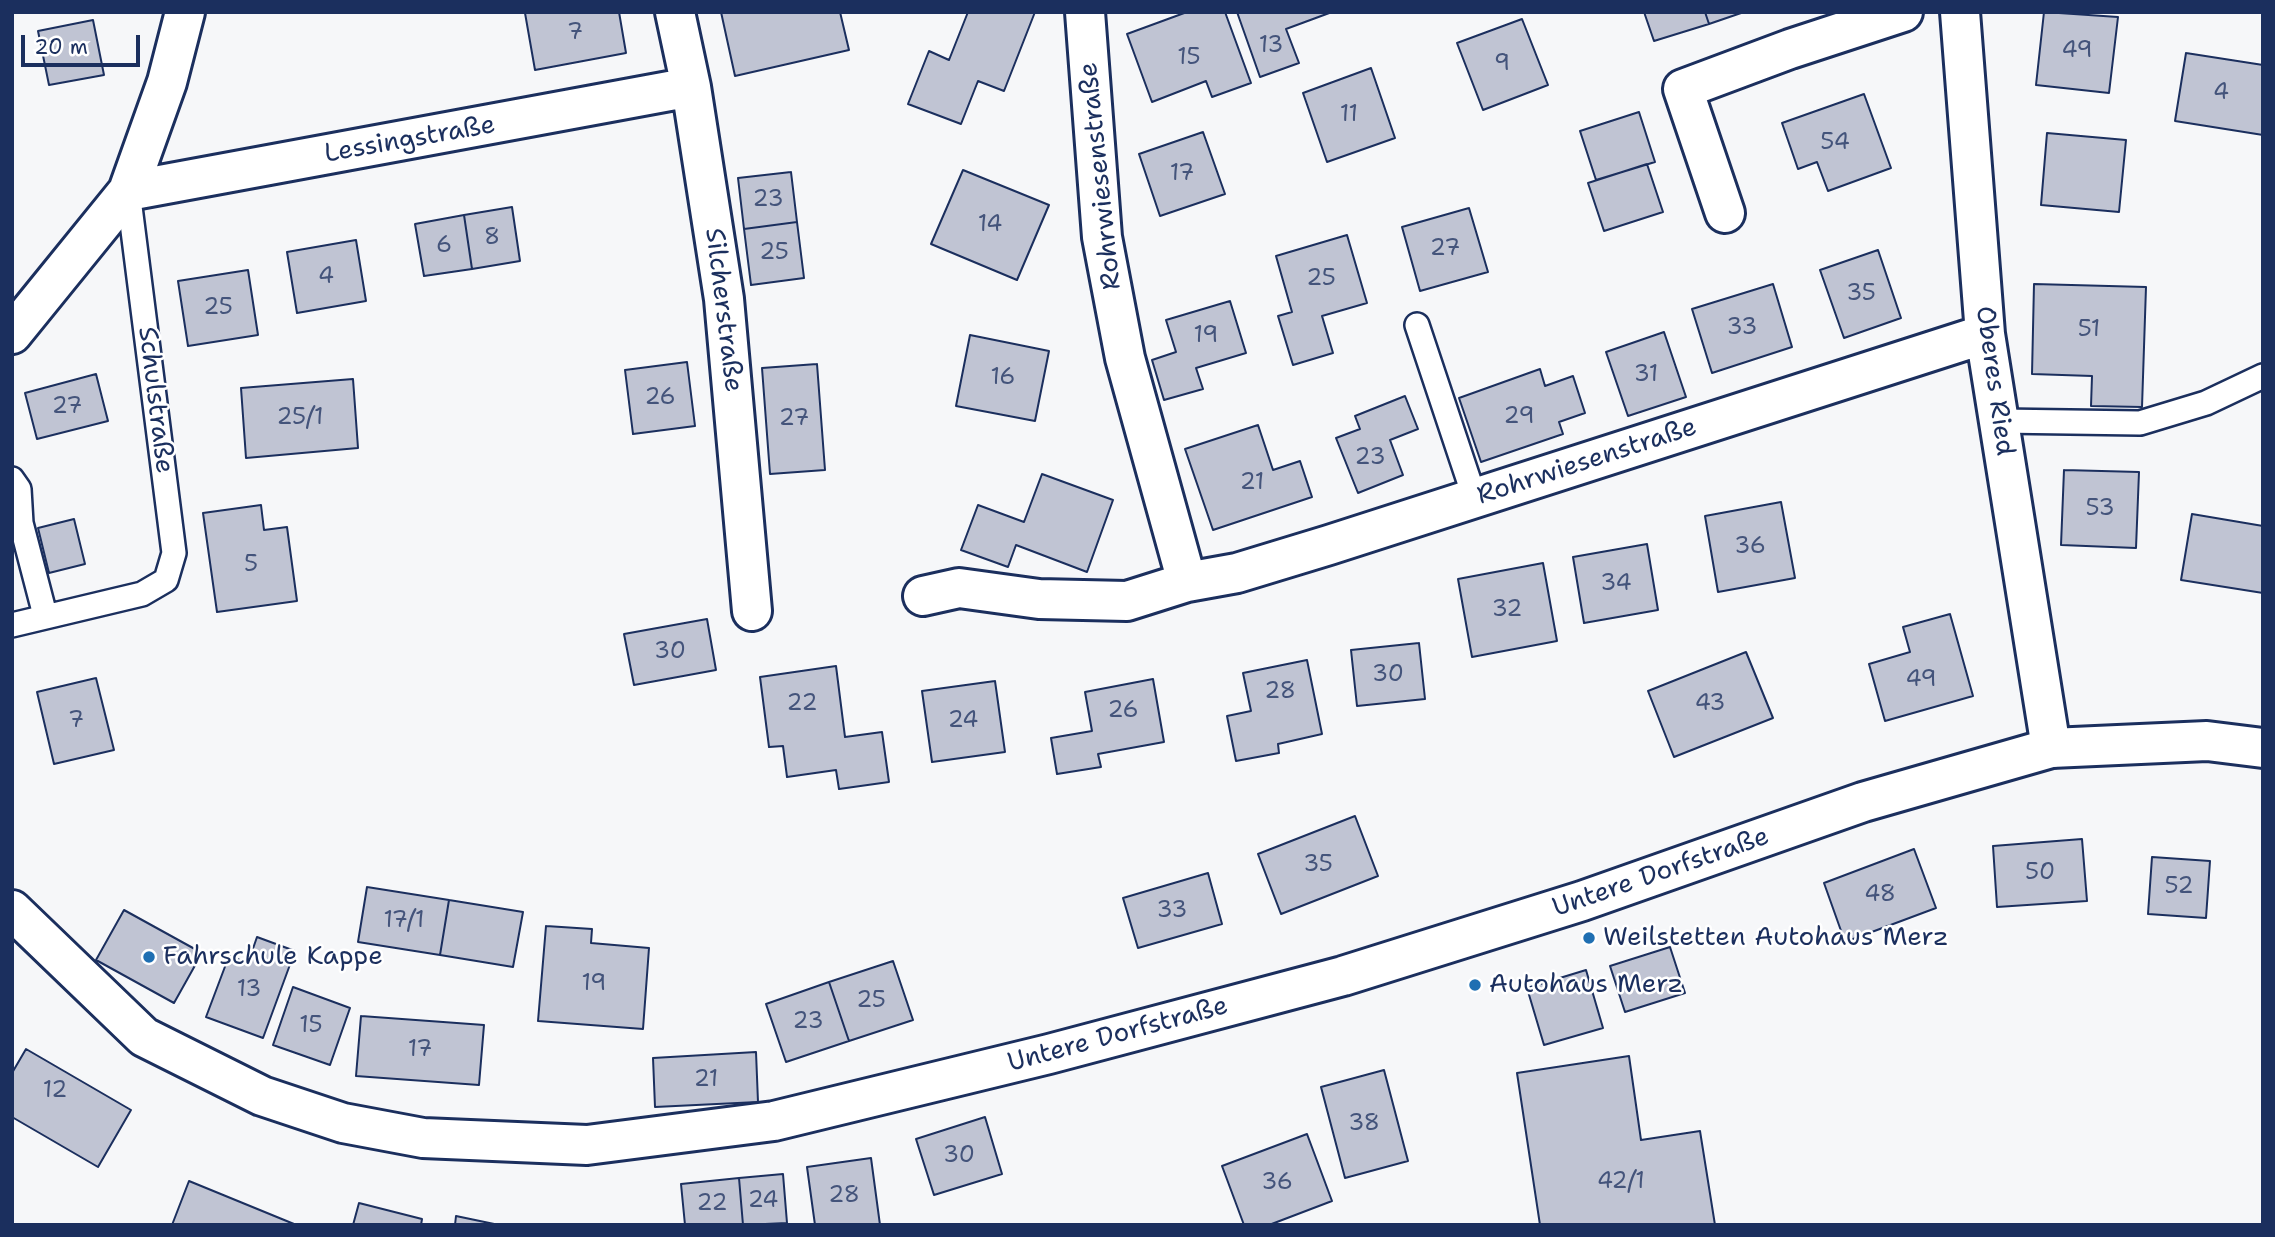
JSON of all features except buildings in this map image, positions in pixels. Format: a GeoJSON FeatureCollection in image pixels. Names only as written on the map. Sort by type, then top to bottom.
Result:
{"type":"FeatureCollection","features":[{"type":"Feature","properties":{"kind":"street","name":"Schulstraße"},"geometry":{"type":"LineString","coordinates":[[12,334],[128,191],[167,82],[185,12]]}},
{"type":"Feature","properties":{"kind":"street","name":"Silcherstraße"},"geometry":{"type":"LineString","coordinates":[[675,12],[691,88],[724,299],[752,611]]}},
{"type":"Feature","properties":{"kind":"street","name":"Rohrwiesenstraße"},"geometry":{"type":"LineString","coordinates":[[1085,12],[1102,237],[1125,358],[1187,582]]}},
{"type":"Feature","properties":{"kind":"street"},"geometry":{"type":"LineString","coordinates":[[1725,213],[1683,89],[1790,49],[1903,12]]}},
{"type":"Feature","properties":{"kind":"street","name":"Oberes Ried"},"geometry":{"type":"LineString","coordinates":[[1959,12],[1985,334],[2051,748]]}},
{"type":"Feature","properties":{"kind":"street","name":"Lessingstraße"},"geometry":{"type":"LineString","coordinates":[[128,191],[691,88]]}},
{"type":"Feature","properties":{"kind":"street","name":"Rohrwiesenstraße"},"geometry":{"type":"LineString","coordinates":[[923,596],[959,588],[1040,599],[1127,601],[1187,582],[1250,569],[1475,499],[1985,334]]}},
{"type":"Feature","properties":{"kind":"street","name":"Untere Dorfstraße"},"geometry":{"type":"LineString","coordinates":[[12,910],[144,1037],[262,1096],[343,1123],[423,1138],[587,1144],[774,1121],[1049,1054],[1343,976],[1582,901],[1863,802],[2051,748],[2207,741],[2263,748]]}},
{"type":"Feature","properties":{"kind":"lane","name":"Schulstraße"},"geometry":{"type":"LineString","coordinates":[[45,615],[142,594],[166,580],[174,553],[128,191]]}},
{"type":"Feature","properties":{"kind":"lane"},"geometry":{"type":"LineString","coordinates":[[1417,325],[1475,499]]}},
{"type":"Feature","properties":{"kind":"lane"},"geometry":{"type":"LineString","coordinates":[[1999,421],[2140,423],[2206,403],[2263,376]]}},
{"type":"Feature","properties":{"kind":"lane"},"geometry":{"type":"LineString","coordinates":[[12,479],[19,489],[21,523],[45,615],[12,625]]}},
{"type":"Feature","properties":{"kind":"place","name":"Weilstetten Autohaus Merz"},"geometry":{"type":"Point","coordinates":[1589,938]}},
{"type":"Feature","properties":{"kind":"place","name":"Fahrschule Kappe"},"geometry":{"type":"Point","coordinates":[149,957]}},
{"type":"Feature","properties":{"kind":"place","name":"Autohaus Merz"},"geometry":{"type":"Point","coordinates":[1475,985]}}]}
